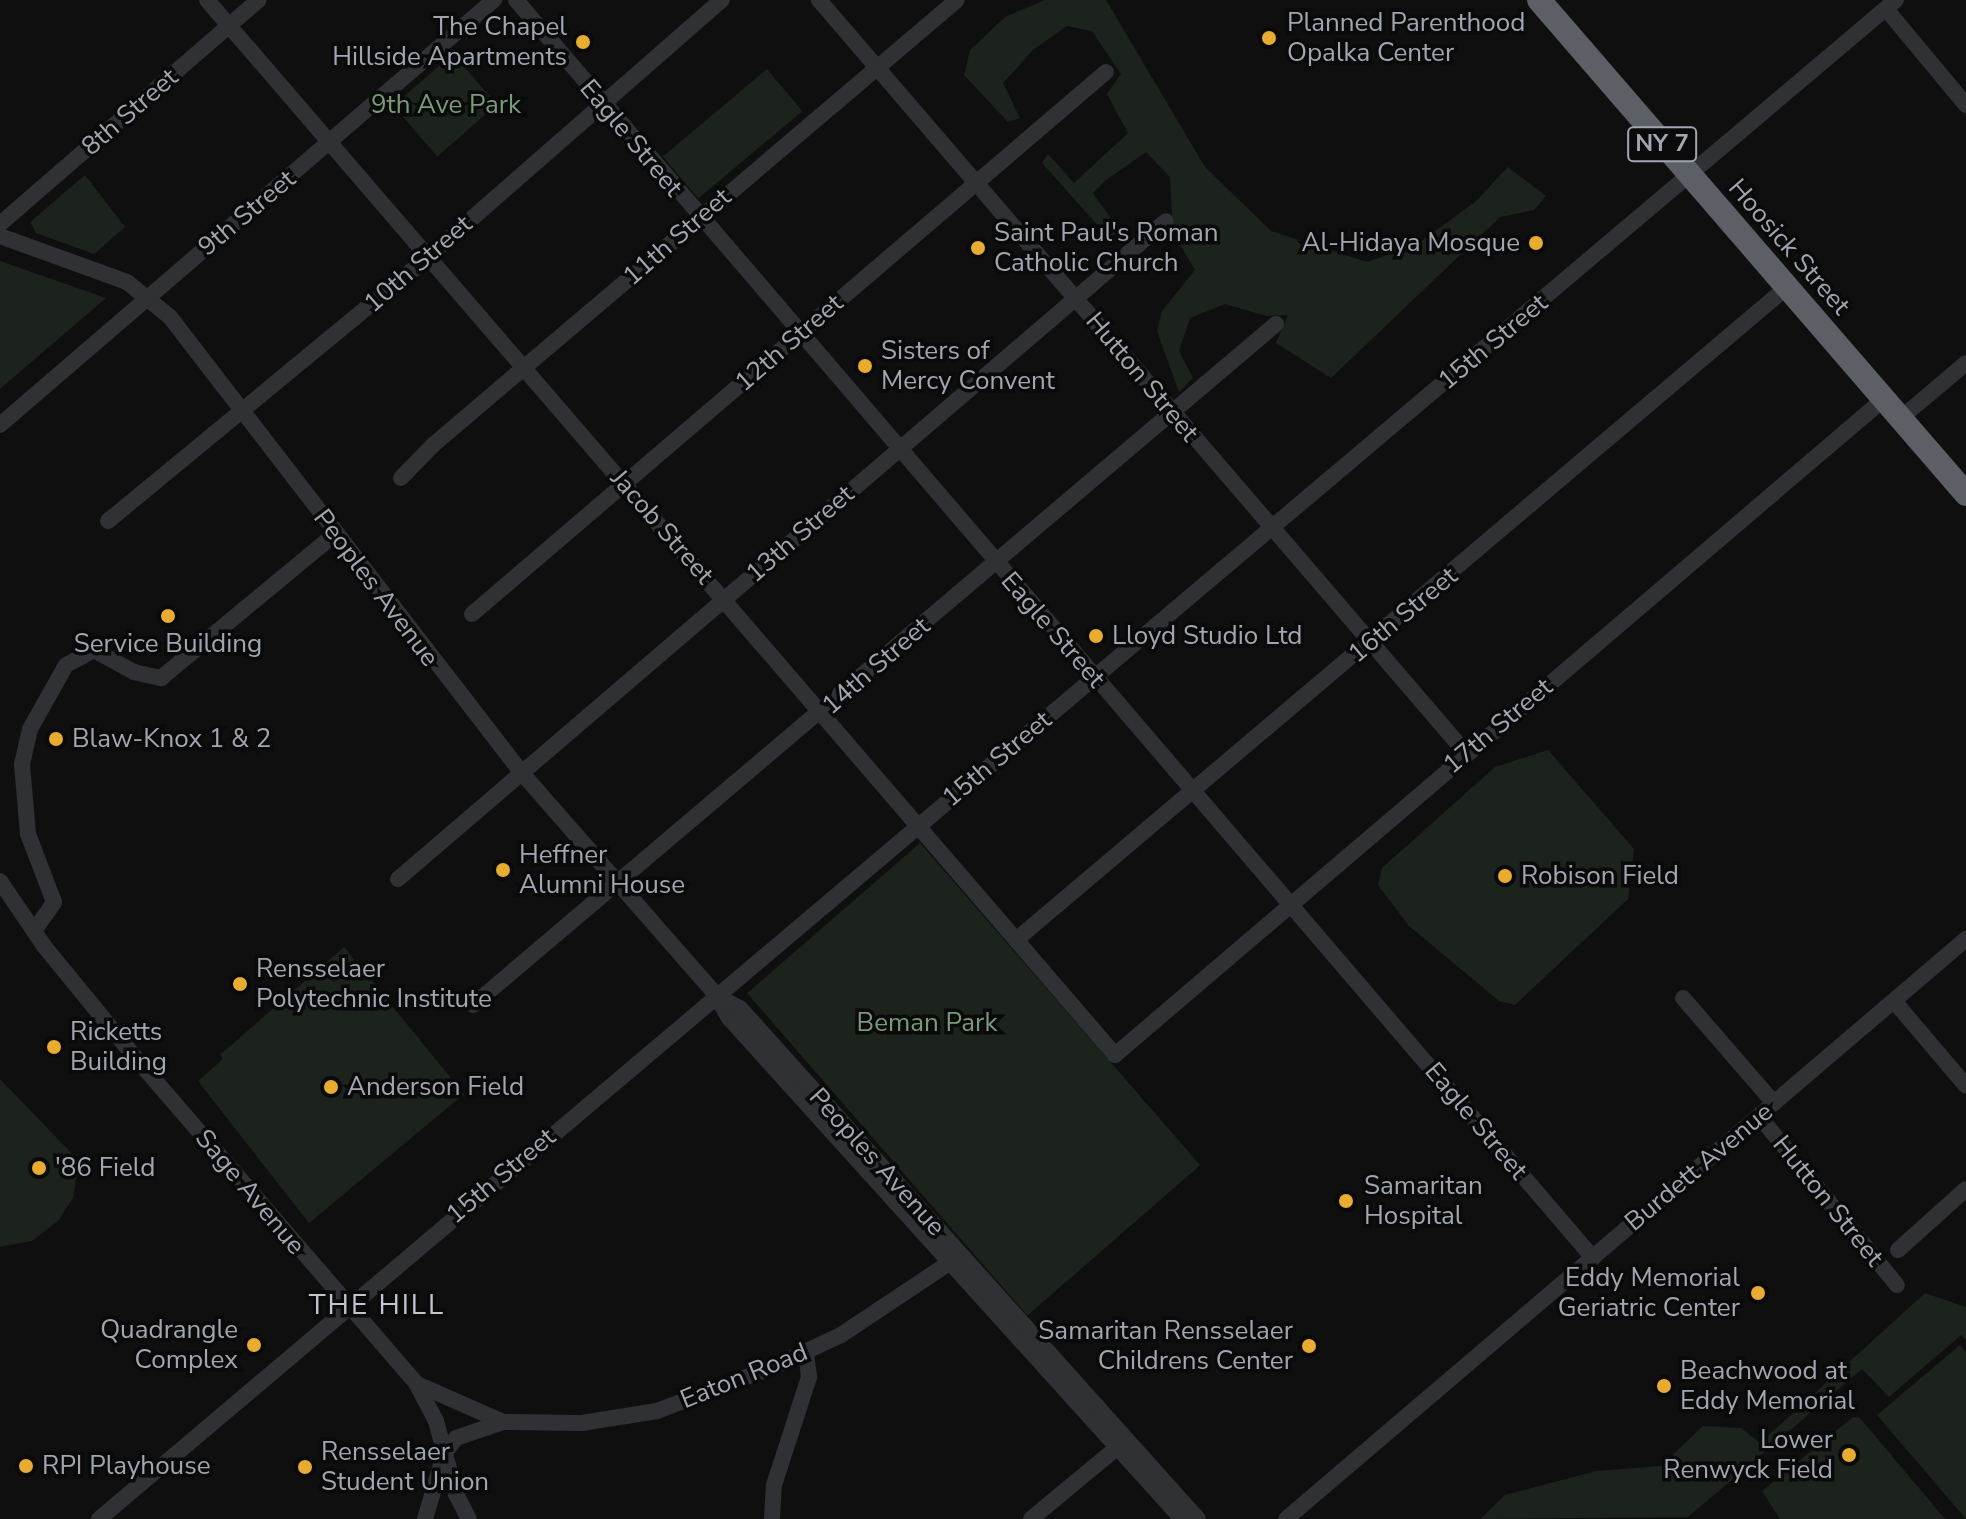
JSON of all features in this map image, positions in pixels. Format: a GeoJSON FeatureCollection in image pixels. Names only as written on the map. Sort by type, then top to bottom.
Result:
{"type":"FeatureCollection","features":[{"type":"Feature","properties":{"kind":"highway","name":"Hoosick Street"},"geometry":{"type":"LineString","coordinates":[[1539,0],[1966,494]]}},
{"type":"Feature","properties":{"kind":"street","name":"Jacob Street"},"geometry":{"type":"LineString","coordinates":[[207,0],[1115,1055]]}},
{"type":"Feature","properties":{"kind":"street","name":"8th Street"},"geometry":{"type":"LineString","coordinates":[[0,224],[259,0]]}},
{"type":"Feature","properties":{"kind":"street","name":"9th Street"},"geometry":{"type":"LineString","coordinates":[[0,425],[494,0]]}},
{"type":"Feature","properties":{"kind":"street","name":"Eagle Street"},"geometry":{"type":"LineString","coordinates":[[516,0],[798,335],[1291,901],[1593,1258]]}},
{"type":"Feature","properties":{"kind":"street","name":"10th Street"},"geometry":{"type":"LineString","coordinates":[[108,521],[429,256],[600,103],[722,0]]}},
{"type":"Feature","properties":{"kind":"street","name":"Hutton Street"},"geometry":{"type":"LineString","coordinates":[[819,0],[1466,753]]}},
{"type":"Feature","properties":{"kind":"street","name":"11th Street"},"geometry":{"type":"LineString","coordinates":[[401,478],[433,445],[526,369],[698,217],[957,0]]}},
{"type":"Feature","properties":{"kind":"street","name":"15th Street"},"geometry":{"type":"LineString","coordinates":[[99,1519],[1891,4]]}},
{"type":"Feature","properties":{"kind":"street"},"geometry":{"type":"LineString","coordinates":[[1891,4],[1966,105]]}},
{"type":"Feature","properties":{"kind":"street","name":"12th Street"},"geometry":{"type":"LineString","coordinates":[[472,614],[1106,72]]}},
{"type":"Feature","properties":{"kind":"street","name":"13th Street"},"geometry":{"type":"LineString","coordinates":[[398,879],[1166,221]]}},
{"type":"Feature","properties":{"kind":"street","name":"Peoples Avenue"},"geometry":{"type":"LineString","coordinates":[[0,236],[96,268],[149,297],[188,338],[335,534],[521,772],[716,995],[729,1018],[1122,1443],[1198,1519]]}},
{"type":"Feature","properties":{"kind":"street","name":"16th Street"},"geometry":{"type":"LineString","coordinates":[[1016,940],[1372,642],[1787,287]]}},
{"type":"Feature","properties":{"kind":"street","name":"14th Street"},"geometry":{"type":"LineString","coordinates":[[473,1005],[822,714],[1276,324]]}},
{"type":"Feature","properties":{"kind":"street"},"geometry":{"type":"LineString","coordinates":[[1901,418],[1966,363]]}},
{"type":"Feature","properties":{"kind":"street","name":"17th Street"},"geometry":{"type":"LineString","coordinates":[[1115,1055],[1291,901],[1884,399]]}},
{"type":"Feature","properties":{"kind":"street"},"geometry":{"type":"LineString","coordinates":[[34,931],[54,902],[28,834],[22,764],[30,729],[52,684],[73,658],[94,650],[134,672],[161,678],[335,534]]}},
{"type":"Feature","properties":{"kind":"street","name":"Sage Avenue"},"geometry":{"type":"LineString","coordinates":[[0,881],[34,931],[347,1307],[416,1383],[436,1421],[463,1517]]}},
{"type":"Feature","properties":{"kind":"street","name":"Burdett Avenue"},"geometry":{"type":"LineString","coordinates":[[1286,1519],[1966,939]]}},
{"type":"Feature","properties":{"kind":"street","name":"Hutton Street"},"geometry":{"type":"LineString","coordinates":[[1683,998],[1774,1103]]}},
{"type":"Feature","properties":{"kind":"street"},"geometry":{"type":"LineString","coordinates":[[1894,1001],[1966,1086]]}},
{"type":"Feature","properties":{"kind":"street","name":"Hutton Street"},"geometry":{"type":"LineString","coordinates":[[1759,1116],[1897,1285]]}},
{"type":"Feature","properties":{"kind":"street"},"geometry":{"type":"LineString","coordinates":[[1898,1250],[1966,1189]]}},
{"type":"Feature","properties":{"kind":"street","name":"Eaton Road"},"geometry":{"type":"LineString","coordinates":[[444,1454],[456,1438],[503,1422],[582,1423],[657,1411],[806,1353],[954,1259]]}},
{"type":"Feature","properties":{"kind":"street"},"geometry":{"type":"LineString","coordinates":[[772,1519],[774,1485],[809,1377],[806,1353]]}},
{"type":"Feature","properties":{"kind":"street","name":"Eaton Road"},"geometry":{"type":"LineString","coordinates":[[416,1383],[503,1422]]}},
{"type":"Feature","properties":{"kind":"street"},"geometry":{"type":"LineString","coordinates":[[1031,1519],[1122,1443]]}},
{"type":"Feature","properties":{"kind":"street","name":"Peoples Avenue"},"geometry":{"type":"LineString","coordinates":[[1122,1443],[1182,1519]]}},
{"type":"Feature","properties":{"kind":"street"},"geometry":{"type":"LineString","coordinates":[[425,1519],[444,1454]]}},
{"type":"Feature","properties":{"kind":"green space"},"geometry":{"type":"Polygon","coordinates":[[[1045,0],[1106,0],[1205,167],[1271,231],[1367,262],[1416,245],[1475,202],[1508,167],[1546,196],[1534,210],[1500,217],[1331,378],[1276,343],[1288,315],[1267,316],[1225,304],[1190,318],[1179,351],[1193,378],[1179,392],[1157,331],[1162,311],[1195,270],[1173,233],[1170,177],[1146,152],[1093,193],[1118,232],[1110,239],[1042,163],[1048,154],[1074,183],[1128,133],[1107,94],[1121,74],[1092,31],[1067,26],[1033,50],[1003,83],[1020,118],[1008,122],[964,75],[970,50],[1005,17],[1045,0]]]}},
{"type":"Feature","properties":{"kind":"green space","name":"9th Ave Park"},"geometry":{"type":"Polygon","coordinates":[[[453,54],[497,105],[437,156],[393,106],[453,54]]]}},
{"type":"Feature","properties":{"kind":"green space"},"geometry":{"type":"Polygon","coordinates":[[[767,69],[802,111],[698,199],[663,156],[767,69]]]}},
{"type":"Feature","properties":{"kind":"green space"},"geometry":{"type":"Polygon","coordinates":[[[85,175],[125,227],[94,254],[36,233],[30,222],[85,175]]]}},
{"type":"Feature","properties":{"kind":"green space"},"geometry":{"type":"Polygon","coordinates":[[[0,261],[106,298],[0,389],[0,261]]]}},
{"type":"Feature","properties":{"kind":"green space","name":"Robison Field"},"geometry":{"type":"Polygon","coordinates":[[[1548,750],[1634,849],[1628,899],[1515,1005],[1499,1001],[1409,926],[1378,885],[1382,868],[1495,767],[1548,750]]]}},
{"type":"Feature","properties":{"kind":"green space","name":"Beman Park"},"geometry":{"type":"Polygon","coordinates":[[[920,843],[1200,1165],[1027,1315],[747,993],[920,843]]]}},
{"type":"Feature","properties":{"kind":"green space","name":"Anderson Field"},"geometry":{"type":"Polygon","coordinates":[[[344,947],[464,1094],[309,1223],[198,1081],[222,1060],[221,1054],[344,947]]]}},
{"type":"Feature","properties":{"kind":"green space","name":"'86 Field"},"geometry":{"type":"Polygon","coordinates":[[[0,1079],[79,1161],[73,1198],[58,1221],[32,1241],[0,1247],[0,1079]]]}},
{"type":"Feature","properties":{"kind":"green space"},"geometry":{"type":"Polygon","coordinates":[[[1925,1293],[1966,1307],[1966,1340],[1961,1335],[1889,1397],[1862,1369],[1688,1517],[1480,1519],[1505,1495],[1596,1471],[1661,1466],[1703,1426],[1741,1428],[1760,1443],[1925,1293]]]}},
{"type":"Feature","properties":{"kind":"green space"},"geometry":{"type":"Polygon","coordinates":[[[1960,1345],[1966,1352],[1966,1519],[1877,1415],[1960,1345]]]}},
{"type":"Feature","properties":{"kind":"green space","name":"Lower Renwyck Field"},"geometry":{"type":"Polygon","coordinates":[[[1853,1417],[1860,1418],[1945,1519],[1780,1519],[1762,1491],[1853,1417]]]}},
{"type":"Feature","properties":{"kind":"place","name":"Planned Parenthood Opalka Center"},"geometry":{"type":"Point","coordinates":[1269,38]}},
{"type":"Feature","properties":{"kind":"place","name":"The Chapel Hillside Apartments"},"geometry":{"type":"Point","coordinates":[583,42]}},
{"type":"Feature","properties":{"kind":"place","name":"Al-Hidaya Mosque"},"geometry":{"type":"Point","coordinates":[1536,243]}},
{"type":"Feature","properties":{"kind":"place","name":"Saint Paul's Roman Catholic Church"},"geometry":{"type":"Point","coordinates":[978,248]}},
{"type":"Feature","properties":{"kind":"place","name":"Sisters of Mercy Convent"},"geometry":{"type":"Point","coordinates":[865,366]}},
{"type":"Feature","properties":{"kind":"place","name":"Service Building"},"geometry":{"type":"Point","coordinates":[168,616]}},
{"type":"Feature","properties":{"kind":"place","name":"Lloyd Studio Ltd"},"geometry":{"type":"Point","coordinates":[1096,636]}},
{"type":"Feature","properties":{"kind":"place","name":"Blaw-Knox 1 & 2"},"geometry":{"type":"Point","coordinates":[56,739]}},
{"type":"Feature","properties":{"kind":"place","name":"Heffner Alumni House"},"geometry":{"type":"Point","coordinates":[503,870]}},
{"type":"Feature","properties":{"kind":"place","name":"Robison Field"},"geometry":{"type":"Point","coordinates":[1505,876]}},
{"type":"Feature","properties":{"kind":"place","name":"Rensselaer Polytechnic Institute"},"geometry":{"type":"Point","coordinates":[240,984]}},
{"type":"Feature","properties":{"kind":"place","name":"Ricketts Building"},"geometry":{"type":"Point","coordinates":[54,1047]}},
{"type":"Feature","properties":{"kind":"place","name":"Anderson Field"},"geometry":{"type":"Point","coordinates":[331,1087]}},
{"type":"Feature","properties":{"kind":"place","name":"'86 Field"},"geometry":{"type":"Point","coordinates":[39,1168]}},
{"type":"Feature","properties":{"kind":"place","name":"Samaritan Hospital"},"geometry":{"type":"Point","coordinates":[1346,1201]}},
{"type":"Feature","properties":{"kind":"place","name":"Eddy Memorial Geriatric Center"},"geometry":{"type":"Point","coordinates":[1758,1293]}},
{"type":"Feature","properties":{"kind":"place","name":"Quadrangle Complex"},"geometry":{"type":"Point","coordinates":[254,1345]}},
{"type":"Feature","properties":{"kind":"place","name":"Samaritan Rensselaer Childrens Center"},"geometry":{"type":"Point","coordinates":[1309,1346]}},
{"type":"Feature","properties":{"kind":"place","name":"Beachwood at Eddy Memorial"},"geometry":{"type":"Point","coordinates":[1664,1386]}},
{"type":"Feature","properties":{"kind":"place","name":"Lower Renwyck Field"},"geometry":{"type":"Point","coordinates":[1849,1455]}},
{"type":"Feature","properties":{"kind":"place","name":"RPI Playhouse"},"geometry":{"type":"Point","coordinates":[26,1466]}},
{"type":"Feature","properties":{"kind":"place","name":"Rensselaer Student Union"},"geometry":{"type":"Point","coordinates":[305,1467]}},
{"type":"Feature","properties":{"kind":"district","name":"THE HILL"},"geometry":{"type":"Point","coordinates":[377,1305]}}]}
